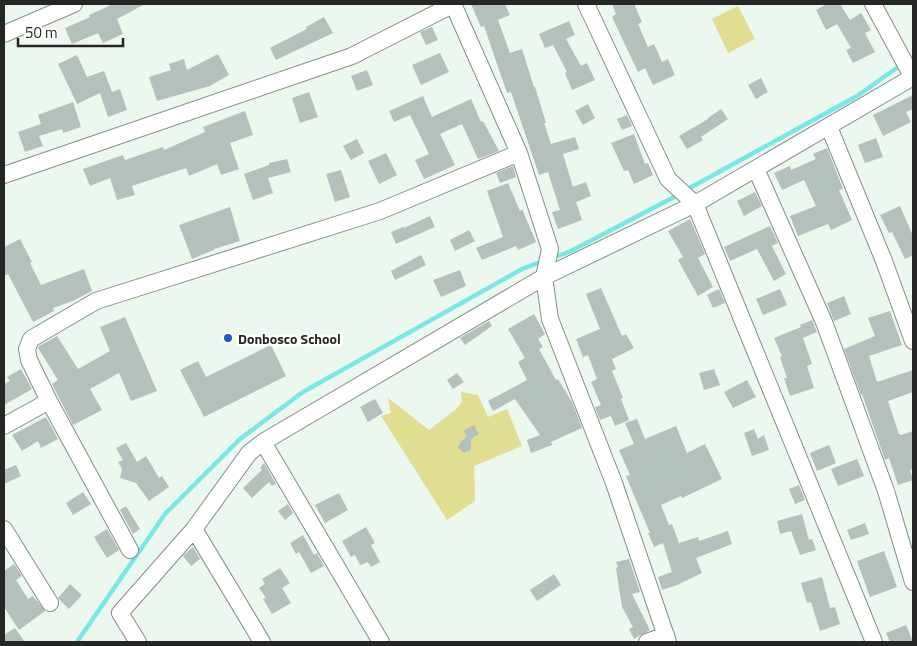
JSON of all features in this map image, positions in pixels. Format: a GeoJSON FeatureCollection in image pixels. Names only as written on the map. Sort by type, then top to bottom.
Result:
{"type":"FeatureCollection","features":[{"type":"Feature","properties":{"kind":"street"},"geometry":{"type":"LineString","coordinates":[[4,34],[74,4]]}},
{"type":"Feature","properties":{"kind":"street"},"geometry":{"type":"LineString","coordinates":[[4,174],[352,56],[453,4],[519,153],[550,249],[544,277],[550,319],[614,482],[667,639],[647,642]]}},
{"type":"Feature","properties":{"kind":"street"},"geometry":{"type":"LineString","coordinates":[[586,4],[668,179],[695,204],[874,642]]}},
{"type":"Feature","properties":{"kind":"street"},"geometry":{"type":"LineString","coordinates":[[138,642],[120,613],[194,529],[249,452],[544,277],[695,204],[913,78],[907,51],[873,4]]}},
{"type":"Feature","properties":{"kind":"street"},"geometry":{"type":"LineString","coordinates":[[829,127],[884,261],[913,341]]}},
{"type":"Feature","properties":{"kind":"street"},"geometry":{"type":"LineString","coordinates":[[130,550],[49,401],[29,360],[27,350],[31,339],[96,301],[380,210],[519,153]]}},
{"type":"Feature","properties":{"kind":"street"},"geometry":{"type":"LineString","coordinates":[[756,169],[824,322],[886,491],[913,582]]}},
{"type":"Feature","properties":{"kind":"street"},"geometry":{"type":"LineString","coordinates":[[4,426],[49,401]]}},
{"type":"Feature","properties":{"kind":"street"},"geometry":{"type":"LineString","coordinates":[[263,442],[380,642]]}},
{"type":"Feature","properties":{"kind":"street"},"geometry":{"type":"LineString","coordinates":[[4,529],[50,603]]}},
{"type":"Feature","properties":{"kind":"street"},"geometry":{"type":"LineString","coordinates":[[194,529],[262,642]]}},
{"type":"Feature","properties":{"kind":"shaded area"},"geometry":{"type":"Polygon","coordinates":[[[738,6],[755,39],[728,53],[712,19],[738,6]]]}},
{"type":"Feature","properties":{"kind":"shaded area"},"geometry":{"type":"Polygon","coordinates":[[[461,392],[478,395],[488,417],[507,409],[522,446],[474,466],[475,501],[447,520],[381,416],[391,413],[388,398],[429,430],[454,411],[462,402],[461,392]]]}},
{"type":"Feature","properties":{"kind":"building"},"geometry":{"type":"Polygon","coordinates":[[[113,4],[145,4],[117,19],[123,34],[103,43],[98,33],[72,44],[65,28],[113,4]]]}},
{"type":"Feature","properties":{"kind":"building"},"geometry":{"type":"Polygon","coordinates":[[[471,4],[505,4],[510,15],[498,20],[510,53],[522,49],[551,144],[575,137],[579,149],[563,154],[573,187],[586,182],[591,196],[576,202],[582,220],[558,229],[552,212],[560,210],[548,172],[539,175],[511,92],[507,93],[484,26],[481,27],[471,4]]]}},
{"type":"Feature","properties":{"kind":"building"},"geometry":{"type":"Polygon","coordinates":[[[612,4],[634,4],[642,22],[638,24],[648,47],[654,44],[662,62],[668,59],[675,75],[653,85],[645,68],[638,72],[612,17],[616,14],[612,4]]]}},
{"type":"Feature","properties":{"kind":"building"},"geometry":{"type":"Polygon","coordinates":[[[827,4],[840,4],[850,20],[861,13],[871,30],[865,33],[875,52],[853,63],[846,50],[851,48],[837,24],[826,30],[816,10],[827,4]]]}},
{"type":"Feature","properties":{"kind":"building"},"geometry":{"type":"Polygon","coordinates":[[[324,17],[333,33],[276,60],[270,48],[307,29],[306,27],[324,17]]]}},
{"type":"Feature","properties":{"kind":"building"},"geometry":{"type":"Polygon","coordinates":[[[569,21],[575,35],[566,39],[581,66],[587,63],[595,80],[572,90],[565,73],[567,72],[553,45],[545,48],[539,34],[569,21]]]}},
{"type":"Feature","properties":{"kind":"building"},"geometry":{"type":"Polygon","coordinates":[[[432,27],[438,40],[426,45],[420,32],[432,27]]]}},
{"type":"Feature","properties":{"kind":"building"},"geometry":{"type":"Polygon","coordinates":[[[440,53],[449,72],[421,85],[412,65],[440,53]]]}},
{"type":"Feature","properties":{"kind":"building"},"geometry":{"type":"Polygon","coordinates":[[[218,54],[229,75],[210,86],[157,101],[149,77],[171,70],[169,64],[184,59],[187,70],[218,54]]]}},
{"type":"Feature","properties":{"kind":"building"},"geometry":{"type":"Polygon","coordinates":[[[77,55],[87,77],[104,71],[112,92],[120,89],[127,110],[108,117],[100,93],[77,104],[58,64],[77,55]]]}},
{"type":"Feature","properties":{"kind":"building"},"geometry":{"type":"Polygon","coordinates":[[[367,70],[373,85],[357,91],[351,76],[367,70]]]}},
{"type":"Feature","properties":{"kind":"building"},"geometry":{"type":"Polygon","coordinates":[[[761,78],[768,92],[756,99],[748,85],[761,78]]]}},
{"type":"Feature","properties":{"kind":"building"},"geometry":{"type":"Polygon","coordinates":[[[309,92],[318,117],[300,123],[292,98],[309,92]]]}},
{"type":"Feature","properties":{"kind":"building"},"geometry":{"type":"Polygon","coordinates":[[[913,95],[913,109],[906,112],[911,122],[883,136],[873,115],[913,95]]]}},
{"type":"Feature","properties":{"kind":"building"},"geometry":{"type":"Polygon","coordinates":[[[423,96],[432,117],[471,99],[481,122],[483,121],[499,151],[478,159],[462,124],[440,134],[455,165],[424,179],[415,160],[429,154],[410,115],[394,122],[389,111],[423,96]]]}},
{"type":"Feature","properties":{"kind":"building"},"geometry":{"type":"Polygon","coordinates":[[[73,102],[81,127],[63,133],[62,129],[39,136],[43,146],[25,152],[18,132],[41,124],[38,115],[73,102]]]}},
{"type":"Feature","properties":{"kind":"building"},"geometry":{"type":"Polygon","coordinates":[[[588,104],[595,118],[583,125],[575,111],[588,104]]]}},
{"type":"Feature","properties":{"kind":"building"},"geometry":{"type":"Polygon","coordinates":[[[721,109],[728,119],[701,137],[703,140],[687,149],[679,136],[721,109]]]}},
{"type":"Feature","properties":{"kind":"building"},"geometry":{"type":"Polygon","coordinates":[[[245,111],[253,135],[230,143],[239,169],[221,175],[217,164],[189,176],[186,168],[132,186],[135,195],[117,200],[110,178],[90,186],[83,169],[123,155],[125,160],[163,147],[164,150],[205,132],[203,127],[245,111]]]}},
{"type":"Feature","properties":{"kind":"building"},"geometry":{"type":"Polygon","coordinates":[[[627,115],[632,126],[622,130],[617,119],[627,115]]]}},
{"type":"Feature","properties":{"kind":"building"},"geometry":{"type":"Polygon","coordinates":[[[634,134],[645,164],[648,163],[653,175],[634,184],[628,170],[624,171],[611,143],[634,134]]]}},
{"type":"Feature","properties":{"kind":"building"},"geometry":{"type":"Polygon","coordinates":[[[876,138],[883,157],[865,163],[858,145],[876,138]]]}},
{"type":"Feature","properties":{"kind":"building"},"geometry":{"type":"Polygon","coordinates":[[[357,139],[364,153],[351,160],[343,146],[357,139]]]}},
{"type":"Feature","properties":{"kind":"building"},"geometry":{"type":"Polygon","coordinates":[[[827,148],[843,189],[839,190],[852,220],[831,230],[828,224],[798,236],[790,216],[816,206],[804,180],[782,190],[774,173],[790,166],[791,170],[816,159],[813,154],[827,148]]]}},
{"type":"Feature","properties":{"kind":"building"},"geometry":{"type":"Polygon","coordinates":[[[386,153],[397,175],[379,184],[368,161],[386,153]]]}},
{"type":"Feature","properties":{"kind":"building"},"geometry":{"type":"Polygon","coordinates":[[[287,159],[291,172],[268,178],[273,193],[253,200],[244,174],[269,165],[269,163],[287,159]]]}},
{"type":"Feature","properties":{"kind":"building"},"geometry":{"type":"Polygon","coordinates":[[[513,166],[516,177],[500,183],[496,173],[513,166]]]}},
{"type":"Feature","properties":{"kind":"building"},"geometry":{"type":"Polygon","coordinates":[[[341,170],[350,197],[335,202],[326,174],[341,170]]]}},
{"type":"Feature","properties":{"kind":"building"},"geometry":{"type":"Polygon","coordinates":[[[508,183],[520,211],[522,209],[536,242],[518,250],[516,246],[482,260],[476,248],[503,237],[487,191],[508,183]]]}},
{"type":"Feature","properties":{"kind":"building"},"geometry":{"type":"Polygon","coordinates":[[[755,192],[762,206],[744,216],[737,201],[755,192]]]}},
{"type":"Feature","properties":{"kind":"building"},"geometry":{"type":"Polygon","coordinates":[[[900,206],[913,236],[913,255],[905,259],[892,232],[889,233],[880,215],[900,206]]]}},
{"type":"Feature","properties":{"kind":"building"},"geometry":{"type":"Polygon","coordinates":[[[230,207],[240,241],[214,249],[192,259],[179,225],[230,207]]]}},
{"type":"Feature","properties":{"kind":"building"},"geometry":{"type":"Polygon","coordinates":[[[430,216],[435,227],[396,244],[391,232],[430,216]]]}},
{"type":"Feature","properties":{"kind":"building"},"geometry":{"type":"Polygon","coordinates":[[[690,219],[705,254],[698,258],[713,287],[698,296],[678,260],[683,257],[668,231],[690,219]]]}},
{"type":"Feature","properties":{"kind":"building"},"geometry":{"type":"Polygon","coordinates":[[[770,226],[778,243],[772,246],[786,274],[774,281],[757,249],[730,261],[724,247],[770,226]]]}},
{"type":"Feature","properties":{"kind":"building"},"geometry":{"type":"Polygon","coordinates":[[[469,230],[475,241],[455,251],[450,240],[469,230]]]}},
{"type":"Feature","properties":{"kind":"building"},"geometry":{"type":"Polygon","coordinates":[[[20,239],[41,285],[84,269],[92,291],[73,301],[53,308],[54,311],[33,322],[8,274],[4,276],[4,247],[20,239]]]}},
{"type":"Feature","properties":{"kind":"building"},"geometry":{"type":"Polygon","coordinates":[[[421,255],[426,265],[395,280],[391,271],[421,255]]]}},
{"type":"Feature","properties":{"kind":"building"},"geometry":{"type":"Polygon","coordinates":[[[460,270],[466,286],[441,297],[433,280],[460,270]]]}},
{"type":"Feature","properties":{"kind":"building"},"geometry":{"type":"Polygon","coordinates":[[[601,288],[622,336],[626,334],[634,348],[612,359],[616,369],[612,371],[623,398],[621,399],[629,420],[615,426],[611,416],[600,420],[595,407],[601,405],[591,382],[597,379],[588,355],[583,357],[576,339],[600,329],[586,294],[601,288]]]}},
{"type":"Feature","properties":{"kind":"building"},"geometry":{"type":"Polygon","coordinates":[[[719,289],[725,303],[713,308],[707,295],[719,289]]]}},
{"type":"Feature","properties":{"kind":"building"},"geometry":{"type":"Polygon","coordinates":[[[780,289],[787,305],[763,315],[756,299],[780,289]]]}},
{"type":"Feature","properties":{"kind":"building"},"geometry":{"type":"Polygon","coordinates":[[[844,296],[851,314],[834,321],[827,303],[844,296]]]}},
{"type":"Feature","properties":{"kind":"building"},"geometry":{"type":"Polygon","coordinates":[[[890,311],[902,345],[869,356],[877,382],[913,370],[913,392],[888,401],[899,434],[913,431],[913,469],[910,470],[913,480],[898,485],[889,458],[885,460],[844,349],[875,336],[868,318],[890,311]]]}},
{"type":"Feature","properties":{"kind":"building"},"geometry":{"type":"Polygon","coordinates":[[[534,314],[545,334],[538,339],[543,347],[539,349],[556,380],[558,379],[572,402],[582,428],[551,442],[552,445],[531,453],[527,440],[540,435],[515,399],[493,411],[488,401],[527,380],[518,362],[525,358],[508,329],[534,314]]]}},
{"type":"Feature","properties":{"kind":"building"},"geometry":{"type":"Polygon","coordinates":[[[125,317],[157,391],[131,401],[119,373],[90,389],[102,410],[73,425],[52,384],[58,380],[38,348],[57,336],[78,369],[110,351],[100,327],[125,317]]]}},
{"type":"Feature","properties":{"kind":"building"},"geometry":{"type":"Polygon","coordinates":[[[812,320],[817,332],[803,338],[812,364],[807,366],[814,388],[790,396],[784,378],[787,378],[780,357],[782,356],[774,338],[801,327],[800,325],[812,320]]]}},
{"type":"Feature","properties":{"kind":"building"},"geometry":{"type":"Polygon","coordinates":[[[489,321],[492,326],[465,345],[460,338],[489,321]]]}},
{"type":"Feature","properties":{"kind":"building"},"geometry":{"type":"Polygon","coordinates":[[[271,345],[286,376],[204,417],[180,370],[198,361],[206,377],[271,345]]]}},
{"type":"Feature","properties":{"kind":"building"},"geometry":{"type":"Polygon","coordinates":[[[21,369],[32,389],[4,405],[4,384],[10,381],[7,377],[21,369]]]}},
{"type":"Feature","properties":{"kind":"building"},"geometry":{"type":"Polygon","coordinates":[[[714,369],[720,385],[704,390],[699,373],[714,369]]]}},
{"type":"Feature","properties":{"kind":"building"},"geometry":{"type":"Polygon","coordinates":[[[457,373],[464,382],[453,389],[447,380],[457,373]]]}},
{"type":"Feature","properties":{"kind":"building"},"geometry":{"type":"Polygon","coordinates":[[[747,380],[756,397],[733,408],[724,392],[747,380]]]}},
{"type":"Feature","properties":{"kind":"building"},"geometry":{"type":"Polygon","coordinates":[[[375,399],[383,413],[368,422],[360,407],[375,399]]]}},
{"type":"Feature","properties":{"kind":"building"},"geometry":{"type":"Polygon","coordinates":[[[46,417],[58,439],[41,448],[38,441],[22,451],[12,435],[46,417]]]}},
{"type":"Feature","properties":{"kind":"building"},"geometry":{"type":"Polygon","coordinates":[[[637,419],[645,439],[676,426],[687,453],[705,444],[722,479],[682,498],[681,496],[661,505],[669,525],[672,524],[679,543],[698,537],[699,541],[728,531],[732,544],[696,558],[702,573],[662,590],[658,577],[672,572],[663,543],[654,547],[626,476],[630,475],[619,450],[634,444],[625,423],[637,419]]]}},
{"type":"Feature","properties":{"kind":"building"},"geometry":{"type":"Polygon","coordinates":[[[474,425],[479,434],[471,439],[471,450],[464,453],[458,448],[467,436],[463,431],[474,425]]]}},
{"type":"Feature","properties":{"kind":"building"},"geometry":{"type":"Polygon","coordinates":[[[754,429],[758,439],[764,435],[769,450],[752,456],[744,433],[754,429]]]}},
{"type":"Feature","properties":{"kind":"building"},"geometry":{"type":"Polygon","coordinates":[[[126,443],[137,462],[146,456],[159,478],[162,476],[169,487],[149,501],[136,483],[120,478],[122,469],[118,462],[123,460],[116,448],[126,443]]]}},
{"type":"Feature","properties":{"kind":"building"},"geometry":{"type":"Polygon","coordinates":[[[829,445],[836,463],[817,471],[810,453],[829,445]]]}},
{"type":"Feature","properties":{"kind":"building"},"geometry":{"type":"Polygon","coordinates":[[[857,459],[864,476],[838,486],[831,469],[857,459]]]}},
{"type":"Feature","properties":{"kind":"building"},"geometry":{"type":"Polygon","coordinates":[[[264,463],[276,484],[272,486],[269,482],[252,498],[243,488],[262,470],[260,468],[264,463]]]}},
{"type":"Feature","properties":{"kind":"building"},"geometry":{"type":"Polygon","coordinates":[[[16,465],[21,476],[4,484],[4,470],[16,465]]]}},
{"type":"Feature","properties":{"kind":"building"},"geometry":{"type":"Polygon","coordinates":[[[799,485],[805,500],[795,504],[789,489],[799,485]]]}},
{"type":"Feature","properties":{"kind":"building"},"geometry":{"type":"Polygon","coordinates":[[[83,492],[91,504],[73,515],[66,503],[83,492]]]}},
{"type":"Feature","properties":{"kind":"building"},"geometry":{"type":"Polygon","coordinates":[[[339,493],[348,510],[325,523],[315,505],[339,493]]]}},
{"type":"Feature","properties":{"kind":"building"},"geometry":{"type":"Polygon","coordinates":[[[288,504],[293,513],[285,520],[278,511],[288,504]]]}},
{"type":"Feature","properties":{"kind":"building"},"geometry":{"type":"Polygon","coordinates":[[[126,506],[140,529],[133,534],[120,510],[126,506]]]}},
{"type":"Feature","properties":{"kind":"building"},"geometry":{"type":"Polygon","coordinates":[[[802,514],[809,540],[812,539],[816,550],[800,555],[791,531],[780,534],[777,521],[802,514]]]}},
{"type":"Feature","properties":{"kind":"building"},"geometry":{"type":"Polygon","coordinates":[[[865,523],[869,534],[851,540],[847,530],[865,523]]]}},
{"type":"Feature","properties":{"kind":"building"},"geometry":{"type":"Polygon","coordinates":[[[366,527],[375,543],[371,545],[380,562],[371,567],[368,562],[360,565],[355,555],[351,557],[342,541],[366,527]]]}},
{"type":"Feature","properties":{"kind":"building"},"geometry":{"type":"Polygon","coordinates":[[[107,529],[119,550],[107,558],[94,537],[107,529]]]}},
{"type":"Feature","properties":{"kind":"building"},"geometry":{"type":"Polygon","coordinates":[[[303,535],[314,555],[317,553],[324,566],[311,573],[299,552],[296,554],[290,543],[303,535]]]}},
{"type":"Feature","properties":{"kind":"building"},"geometry":{"type":"Polygon","coordinates":[[[193,547],[200,559],[191,566],[183,556],[193,547]]]}},
{"type":"Feature","properties":{"kind":"building"},"geometry":{"type":"Polygon","coordinates":[[[884,551],[897,587],[870,597],[857,561],[884,551]]]}},
{"type":"Feature","properties":{"kind":"building"},"geometry":{"type":"Polygon","coordinates":[[[629,559],[640,592],[632,594],[650,630],[634,639],[629,629],[633,627],[622,607],[616,568],[618,567],[616,562],[629,559]]]}},
{"type":"Feature","properties":{"kind":"building"},"geometry":{"type":"Polygon","coordinates":[[[14,564],[22,576],[16,580],[28,599],[33,596],[45,611],[19,630],[4,607],[4,571],[14,564]]]}},
{"type":"Feature","properties":{"kind":"building"},"geometry":{"type":"Polygon","coordinates":[[[280,568],[290,583],[282,588],[291,603],[272,614],[263,599],[266,598],[259,588],[265,584],[262,579],[280,568]]]}},
{"type":"Feature","properties":{"kind":"building"},"geometry":{"type":"Polygon","coordinates":[[[554,574],[561,585],[537,601],[530,590],[554,574]]]}},
{"type":"Feature","properties":{"kind":"building"},"geometry":{"type":"Polygon","coordinates":[[[822,577],[830,608],[835,607],[840,624],[820,631],[811,602],[807,603],[801,583],[822,577]]]}},
{"type":"Feature","properties":{"kind":"building"},"geometry":{"type":"Polygon","coordinates":[[[70,584],[82,595],[69,609],[58,598],[70,584]]]}},
{"type":"Feature","properties":{"kind":"building"},"geometry":{"type":"Polygon","coordinates":[[[906,625],[913,642],[890,642],[886,633],[906,625]]]}},
{"type":"Feature","properties":{"kind":"building"},"geometry":{"type":"Polygon","coordinates":[[[15,628],[25,642],[4,642],[4,635],[15,628]]]}},
{"type":"Feature","properties":{"kind":"waterway"},"geometry":{"type":"LineString","coordinates":[[686,190],[857,96],[901,65]]}},
{"type":"Feature","properties":{"kind":"waterway"},"geometry":{"type":"LineString","coordinates":[[552,258],[571,251],[678,195]]}},
{"type":"Feature","properties":{"kind":"waterway"},"geometry":{"type":"LineString","coordinates":[[77,642],[165,514],[240,439],[303,392],[522,269],[543,261]]}},
{"type":"Feature","properties":{"kind":"place","name":"Donbosco School"},"geometry":{"type":"Point","coordinates":[228,338]}}]}
